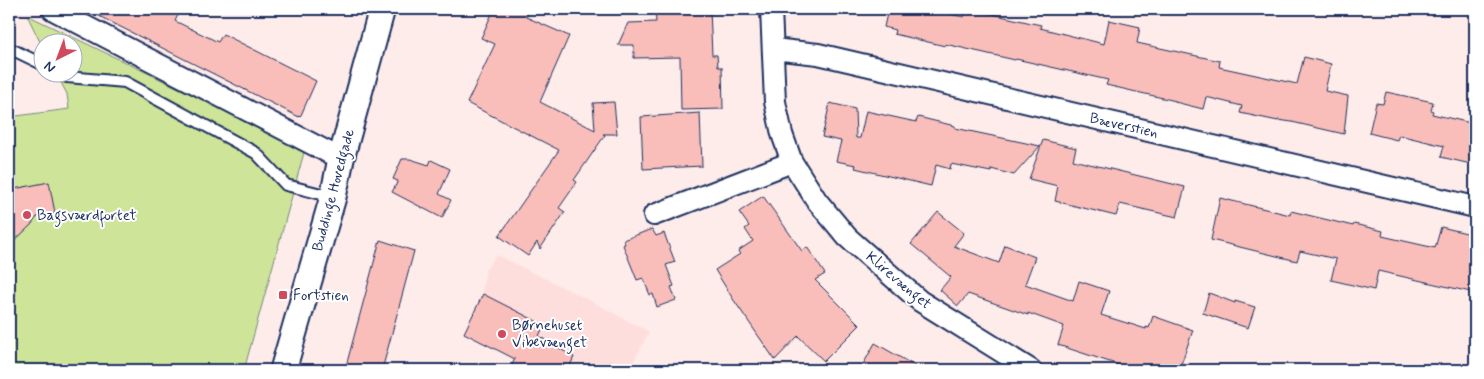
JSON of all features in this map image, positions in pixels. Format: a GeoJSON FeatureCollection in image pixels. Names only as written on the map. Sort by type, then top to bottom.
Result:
{"type":"FeatureCollection","features":[{"type":"Feature","properties":{"kind":"street"},"geometry":{"type":"LineString","coordinates":[[52,9],[341,159]]}},
{"type":"Feature","properties":{"kind":"street","name":"Buddinge Hovedgade"},"geometry":{"type":"LineString","coordinates":[[283,370],[333,197],[341,159],[382,9]]}},
{"type":"Feature","properties":{"kind":"street","name":"Klirevænget"},"geometry":{"type":"LineString","coordinates":[[771,9],[775,102],[782,134],[792,162],[817,201],[847,237],[920,301],[1031,370]]}},
{"type":"Feature","properties":{"kind":"street","name":"Bæverstien"},"geometry":{"type":"LineString","coordinates":[[773,49],[818,54],[1475,207]]}},
{"type":"Feature","properties":{"kind":"street"},"geometry":{"type":"LineString","coordinates":[[654,215],[792,162]]}},
{"type":"Feature","properties":{"kind":"lane"},"geometry":{"type":"LineString","coordinates":[[9,48],[32,59]]}},
{"type":"Feature","properties":{"kind":"lane"},"geometry":{"type":"LineString","coordinates":[[82,78],[125,82],[256,153],[286,185],[333,197]]}},
{"type":"Feature","properties":{"kind":"shaded area"},"geometry":{"type":"Polygon","coordinates":[[[497,255],[649,332],[629,370],[512,370],[511,367],[515,359],[464,333],[481,298],[486,269],[497,255]]]}},
{"type":"Feature","properties":{"kind":"green space"},"geometry":{"type":"Polygon","coordinates":[[[27,15],[62,32],[35,32],[27,15]]]}},
{"type":"Feature","properties":{"kind":"green space"},"geometry":{"type":"Polygon","coordinates":[[[82,42],[305,149],[244,370],[9,370],[9,117],[69,109],[67,94],[61,82],[82,82],[82,42]]]}},
{"type":"Feature","properties":{"kind":"building"},"geometry":{"type":"Polygon","coordinates":[[[85,9],[181,9],[175,21],[218,42],[223,34],[316,81],[299,117],[85,9]]]}},
{"type":"Feature","properties":{"kind":"building"},"geometry":{"type":"Polygon","coordinates":[[[494,9],[530,9],[526,17],[569,36],[540,102],[595,130],[593,103],[614,102],[617,134],[603,134],[605,135],[574,180],[577,182],[559,208],[565,212],[540,249],[537,242],[528,256],[499,236],[559,150],[467,103],[495,44],[481,38],[494,9]]]}},
{"type":"Feature","properties":{"kind":"building"},"geometry":{"type":"Polygon","coordinates":[[[655,9],[710,9],[712,55],[717,55],[718,67],[722,67],[723,109],[681,110],[680,57],[634,58],[634,45],[618,45],[628,23],[656,22],[655,9]]]}},
{"type":"Feature","properties":{"kind":"building"},"geometry":{"type":"Polygon","coordinates":[[[888,9],[925,9],[964,17],[967,9],[970,9],[1041,25],[1040,28],[1104,44],[1109,20],[1140,27],[1137,43],[1220,61],[1219,67],[1297,84],[1304,57],[1331,64],[1325,91],[1348,96],[1344,134],[1240,113],[1242,106],[1206,97],[1203,109],[1106,85],[1108,80],[894,34],[895,30],[884,27],[888,9]]]}},
{"type":"Feature","properties":{"kind":"building"},"geometry":{"type":"Polygon","coordinates":[[[1386,92],[1433,102],[1432,114],[1475,124],[1475,165],[1441,157],[1444,146],[1399,135],[1397,140],[1369,133],[1376,103],[1383,104],[1386,92]]]}},
{"type":"Feature","properties":{"kind":"building"},"geometry":{"type":"Polygon","coordinates":[[[830,103],[855,109],[856,138],[860,138],[866,111],[916,122],[918,117],[955,126],[955,128],[1040,146],[1014,175],[991,169],[991,172],[951,164],[950,169],[936,165],[931,186],[855,168],[856,165],[836,161],[841,141],[822,137],[830,103]]]}},
{"type":"Feature","properties":{"kind":"building"},"geometry":{"type":"Polygon","coordinates":[[[700,113],[702,166],[643,169],[641,117],[700,113]]]}},
{"type":"Feature","properties":{"kind":"building"},"geometry":{"type":"Polygon","coordinates":[[[1043,140],[1076,148],[1073,160],[1185,187],[1177,217],[1120,204],[1116,216],[1055,201],[1058,186],[1029,179],[1043,140]]]}},
{"type":"Feature","properties":{"kind":"building"},"geometry":{"type":"Polygon","coordinates":[[[402,159],[410,159],[429,165],[431,160],[450,169],[439,194],[451,200],[442,218],[392,192],[398,181],[393,179],[402,159]]]}},
{"type":"Feature","properties":{"kind":"building","name":"Bagsværdfortet"},"geometry":{"type":"Polygon","coordinates":[[[49,182],[55,213],[37,217],[9,246],[9,190],[49,182]]]}},
{"type":"Feature","properties":{"kind":"building"},"geometry":{"type":"Polygon","coordinates":[[[763,196],[802,251],[807,247],[825,274],[815,280],[860,325],[824,361],[798,336],[775,360],[715,270],[740,254],[738,251],[753,241],[745,229],[749,226],[739,212],[763,196]]]}},
{"type":"Feature","properties":{"kind":"building"},"geometry":{"type":"Polygon","coordinates":[[[1220,198],[1290,215],[1291,211],[1353,226],[1354,224],[1383,231],[1382,236],[1435,248],[1441,227],[1475,235],[1475,293],[1378,271],[1374,290],[1331,280],[1336,259],[1300,251],[1297,261],[1211,240],[1220,198]]]}},
{"type":"Feature","properties":{"kind":"building"},"geometry":{"type":"Polygon","coordinates":[[[938,212],[964,233],[954,246],[999,263],[1005,245],[1035,257],[1025,284],[1073,301],[1079,281],[1109,291],[1101,315],[1146,329],[1146,327],[1149,328],[1153,316],[1193,330],[1179,370],[1120,370],[1122,366],[1058,345],[1064,326],[968,294],[958,306],[940,290],[951,277],[911,244],[938,212]]]}},
{"type":"Feature","properties":{"kind":"building"},"geometry":{"type":"Polygon","coordinates":[[[652,229],[656,236],[664,233],[675,262],[666,265],[674,286],[671,287],[676,300],[657,307],[653,294],[650,295],[643,278],[637,280],[623,245],[625,244],[623,240],[652,229]]]}},
{"type":"Feature","properties":{"kind":"building"},"geometry":{"type":"Polygon","coordinates":[[[380,240],[414,251],[382,370],[345,370],[380,240]]]}},
{"type":"Feature","properties":{"kind":"building"},"geometry":{"type":"Polygon","coordinates":[[[1209,293],[1235,303],[1235,301],[1255,307],[1248,328],[1203,313],[1209,293]]]}},
{"type":"Feature","properties":{"kind":"building"},"geometry":{"type":"Polygon","coordinates":[[[483,294],[544,325],[539,336],[574,357],[568,370],[509,370],[515,359],[464,333],[483,294]]]}},
{"type":"Feature","properties":{"kind":"building"},"geometry":{"type":"Polygon","coordinates":[[[875,343],[922,370],[860,370],[875,343]]]}},
{"type":"Feature","properties":{"kind":"place","name":"Bagsværdfortet"},"geometry":{"type":"Point","coordinates":[27,215]}},
{"type":"Feature","properties":{"kind":"place","name":"Fortstien"},"geometry":{"type":"Point","coordinates":[283,295]}},
{"type":"Feature","properties":{"kind":"place","name":"Børnehuset Vibevænget"},"geometry":{"type":"Point","coordinates":[502,334]}}]}
